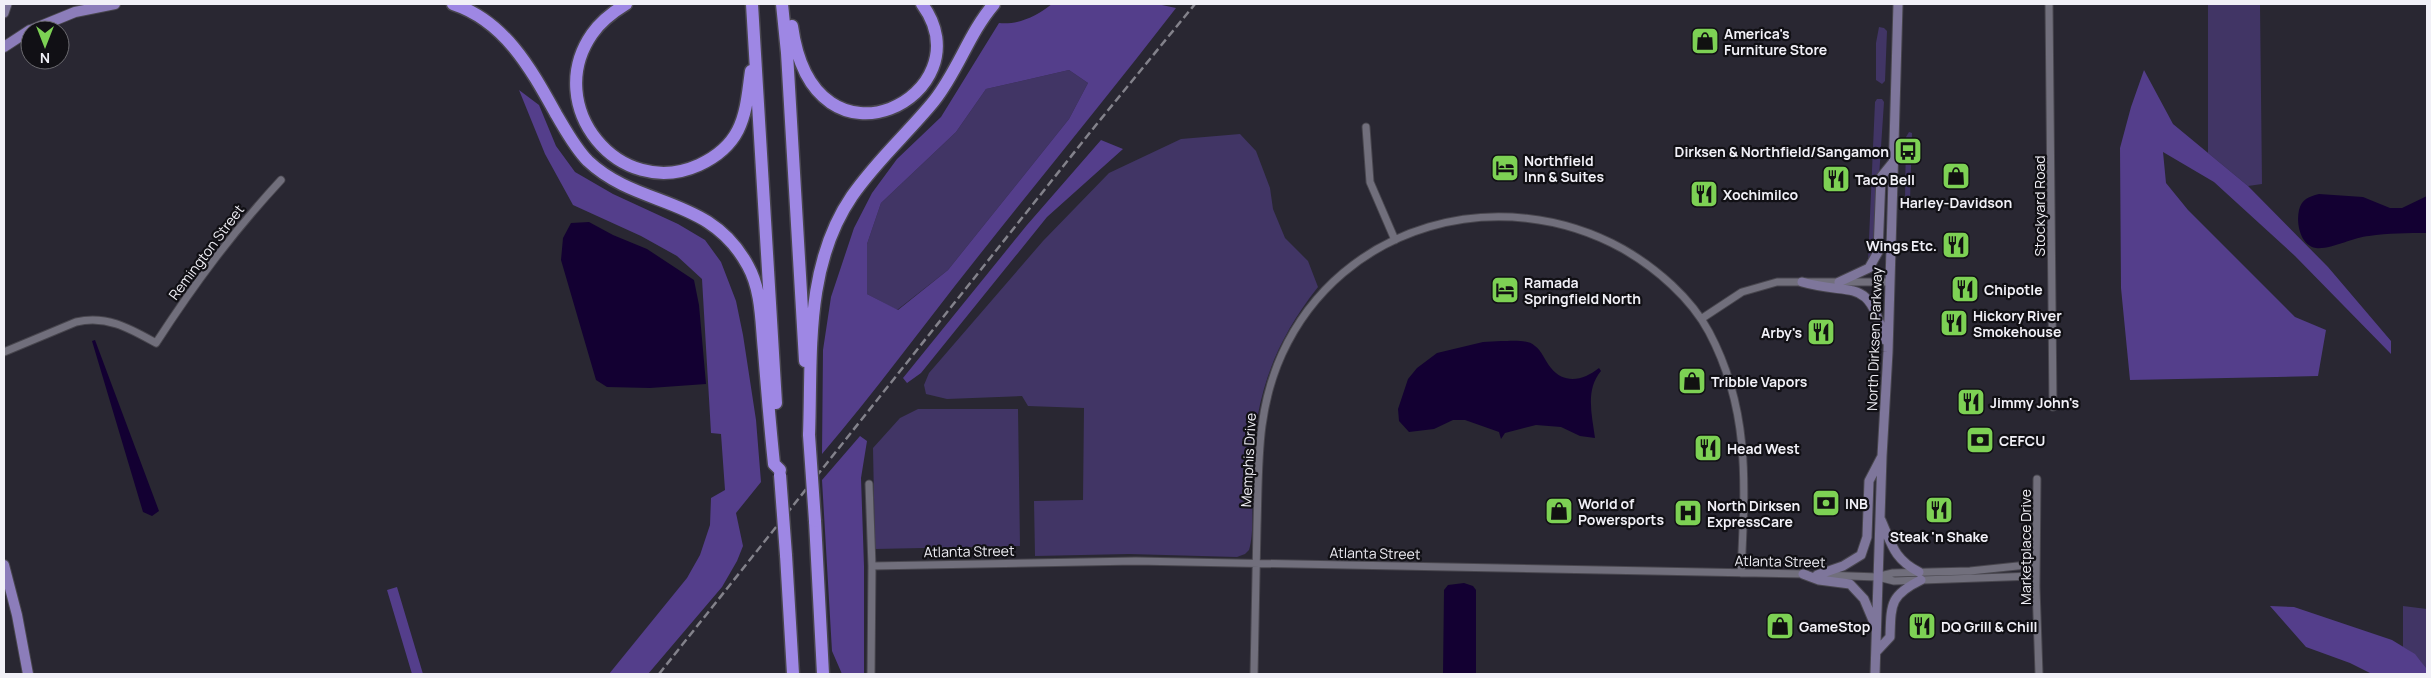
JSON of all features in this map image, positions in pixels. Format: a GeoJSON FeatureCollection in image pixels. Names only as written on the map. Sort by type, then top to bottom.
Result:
{"type":"FeatureCollection","features":[{"type":"Feature","properties":{"kind":"highway"},"geometry":{"type":"LineString","coordinates":[[453,4],[485,20],[514,46],[534,74],[568,134],[586,159],[619,182],[707,220],[733,242],[749,268],[759,299],[774,464],[780,472]]}},
{"type":"Feature","properties":{"kind":"highway"},"geometry":{"type":"LineString","coordinates":[[626,4],[598,25],[591,36],[581,56],[576,76],[576,90],[582,117],[593,136],[606,151],[633,167],[664,173],[688,170],[714,157],[725,147],[737,132],[742,121],[756,49]]}},
{"type":"Feature","properties":{"kind":"highway"},"geometry":{"type":"LineString","coordinates":[[752,4],[793,674]]}},
{"type":"Feature","properties":{"kind":"highway"},"geometry":{"type":"LineString","coordinates":[[782,4],[787,53],[823,674]]}},
{"type":"Feature","properties":{"kind":"highway"},"geometry":{"type":"LineString","coordinates":[[786,4],[798,56],[805,74],[816,91],[822,98],[840,108],[851,112],[874,113],[903,104],[921,88],[932,68],[935,55],[934,32],[932,20],[922,4]]}},
{"type":"Feature","properties":{"kind":"highway"},"geometry":{"type":"LineString","coordinates":[[810,435],[814,308],[817,280],[828,244],[851,197],[885,155],[935,100],[982,18],[994,4]]}},
{"type":"Feature","properties":{"kind":"main road"},"geometry":{"type":"LineString","coordinates":[[55,20],[75,12],[114,4]]}},
{"type":"Feature","properties":{"kind":"main road"},"geometry":{"type":"LineString","coordinates":[[4,47],[20,37]]}},
{"type":"Feature","properties":{"kind":"main road"},"geometry":{"type":"LineString","coordinates":[[4,565],[17,615],[28,674]]}},
{"type":"Feature","properties":{"kind":"street"},"geometry":{"type":"LineString","coordinates":[[4,13],[7,4]]}},
{"type":"Feature","properties":{"kind":"street","name":"North Dirksen Parkway"},"geometry":{"type":"LineString","coordinates":[[1875,674],[1882,456],[1888,352],[1898,4]]}},
{"type":"Feature","properties":{"kind":"street","name":"Stockyard Road"},"geometry":{"type":"LineString","coordinates":[[2049,4],[2053,407]]}},
{"type":"Feature","properties":{"kind":"street"},"geometry":{"type":"LineString","coordinates":[[1366,127],[1370,182],[1395,240]]}},
{"type":"Feature","properties":{"kind":"street"},"geometry":{"type":"LineString","coordinates":[[1840,282],[1863,272],[1874,260],[1878,252],[1881,177],[1894,160]]}},
{"type":"Feature","properties":{"kind":"street","name":"Remington Street"},"geometry":{"type":"LineString","coordinates":[[4,352],[87,319],[112,321],[126,326],[156,343],[197,280],[240,224],[281,180]]}},
{"type":"Feature","properties":{"kind":"street","name":"Memphis Drive"},"geometry":{"type":"LineString","coordinates":[[1254,674],[1260,430],[1265,404],[1283,352],[1298,325],[1324,292],[1354,266],[1395,240],[1433,225],[1472,218],[1518,216],[1551,221],[1595,235],[1638,258],[1672,286],[1708,329],[1729,376],[1740,422],[1743,457],[1741,573]]}},
{"type":"Feature","properties":{"kind":"street"},"geometry":{"type":"LineString","coordinates":[[1700,319],[1738,294],[1777,282],[1890,282]]}},
{"type":"Feature","properties":{"kind":"street"},"geometry":{"type":"LineString","coordinates":[[1802,282],[1819,287],[1852,289],[1866,297],[1876,311],[1888,352]]}},
{"type":"Feature","properties":{"kind":"street"},"geometry":{"type":"LineString","coordinates":[[1817,575],[1843,566],[1861,555],[1867,537],[1869,481],[1882,456]]}},
{"type":"Feature","properties":{"kind":"street","name":"Marketplace Drive"},"geometry":{"type":"LineString","coordinates":[[2037,479],[2036,576],[2039,674]]}},
{"type":"Feature","properties":{"kind":"street"},"geometry":{"type":"LineString","coordinates":[[869,484],[872,566],[871,674]]}},
{"type":"Feature","properties":{"kind":"street"},"geometry":{"type":"LineString","coordinates":[[1876,652],[1890,637],[1891,609],[1896,596],[1920,576],[1900,560],[1894,552],[1880,518]]}},
{"type":"Feature","properties":{"kind":"street","name":"Atlanta Street"},"geometry":{"type":"LineString","coordinates":[[872,566],[1096,561],[1256,563],[1803,574],[1878,577],[1894,581],[1920,576],[2036,564]]}},
{"type":"Feature","properties":{"kind":"street"},"geometry":{"type":"LineString","coordinates":[[1803,574],[1819,580],[1850,584],[1864,599],[1877,629]]}},
{"type":"Feature","properties":{"kind":"street","name":"Atlanta Street"},"geometry":{"type":"LineString","coordinates":[[1920,576],[2036,576]]}},
{"type":"Feature","properties":{"kind":"shaded area"},"geometry":{"type":"Polygon","coordinates":[[[1052,4],[1157,4],[1176,8],[822,454],[823,350],[831,297],[854,228],[872,193],[897,159],[941,117],[999,23],[1021,21],[1034,16],[1052,4]],[[1069,70],[986,89],[956,132],[881,203],[867,244],[867,294],[898,310],[948,270],[1069,119],[1088,83],[1069,70]]]}},
{"type":"Feature","properties":{"kind":"shaded area"},"geometry":{"type":"Polygon","coordinates":[[[2208,4],[2260,4],[2262,184],[2248,186],[2208,153],[2208,4]]]}},
{"type":"Feature","properties":{"kind":"shaded area"},"geometry":{"type":"Polygon","coordinates":[[[1879,27],[1887,31],[1885,81],[1882,84],[1876,80],[1876,43],[1879,27]]]}},
{"type":"Feature","properties":{"kind":"shaded area"},"geometry":{"type":"Polygon","coordinates":[[[1069,70],[1088,83],[1069,119],[948,270],[897,310],[867,294],[867,244],[881,203],[956,132],[986,89],[1069,70]]]}},
{"type":"Feature","properties":{"kind":"shaded area"},"geometry":{"type":"Polygon","coordinates":[[[2144,70],[2173,124],[2248,186],[2328,267],[2391,341],[2391,354],[2295,256],[2214,182],[2163,152],[2166,183],[2188,210],[2295,317],[2326,330],[2318,376],[2130,380],[2121,288],[2120,148],[2131,107],[2144,70]]]}},
{"type":"Feature","properties":{"kind":"shaded area"},"geometry":{"type":"Polygon","coordinates":[[[519,90],[539,105],[556,146],[575,172],[613,194],[678,224],[705,240],[721,262],[736,301],[756,420],[761,482],[736,513],[743,546],[722,587],[648,674],[609,674],[687,578],[700,555],[710,525],[711,498],[725,490],[721,434],[711,433],[702,279],[677,256],[641,236],[573,205],[545,154],[519,90]]]}},
{"type":"Feature","properties":{"kind":"shaded area"},"geometry":{"type":"Polygon","coordinates":[[[1877,99],[1882,99],[1884,102],[1874,252],[1868,262],[1875,102],[1877,99]]]}},
{"type":"Feature","properties":{"kind":"shaded area"},"geometry":{"type":"Polygon","coordinates":[[[1909,132],[1912,133],[1910,201],[1905,199],[1906,137],[1909,132]]]}},
{"type":"Feature","properties":{"kind":"shaded area"},"geometry":{"type":"Polygon","coordinates":[[[1240,134],[1256,151],[1270,188],[1273,209],[1285,238],[1308,261],[1318,287],[1302,309],[1277,352],[1262,398],[1254,447],[1252,523],[1249,550],[1237,557],[1129,554],[1035,556],[1034,501],[1083,500],[1084,408],[1028,406],[1022,396],[947,399],[926,394],[924,385],[929,373],[1043,241],[1109,173],[1181,139],[1240,134]]]}},
{"type":"Feature","properties":{"kind":"shaded area"},"geometry":{"type":"Polygon","coordinates":[[[1101,140],[1123,149],[1047,217],[921,373],[907,383],[903,378],[1027,225],[1101,140]]]}},
{"type":"Feature","properties":{"kind":"shaded area"},"geometry":{"type":"Polygon","coordinates":[[[2319,194],[2363,197],[2390,208],[2402,208],[2427,196],[2427,233],[2376,235],[2328,247],[2316,248],[2306,243],[2300,233],[2298,215],[2302,203],[2306,199],[2319,194]]]}},
{"type":"Feature","properties":{"kind":"shaded area"},"geometry":{"type":"Polygon","coordinates":[[[589,222],[613,235],[647,249],[694,280],[699,305],[706,384],[650,388],[607,387],[596,380],[561,260],[563,238],[571,223],[589,222]]]}},
{"type":"Feature","properties":{"kind":"shaded area"},"geometry":{"type":"Polygon","coordinates":[[[95,340],[159,511],[152,516],[143,512],[92,341],[95,340]]]}},
{"type":"Feature","properties":{"kind":"shaded area"},"geometry":{"type":"Polygon","coordinates":[[[1519,341],[1532,344],[1540,351],[1556,373],[1568,379],[1581,378],[1599,368],[1601,371],[1596,378],[1591,394],[1591,412],[1595,438],[1580,436],[1561,427],[1536,425],[1505,433],[1501,439],[1499,432],[1465,420],[1453,420],[1434,429],[1409,432],[1399,421],[1398,409],[1408,379],[1417,368],[1437,353],[1483,342],[1519,341]]]}},
{"type":"Feature","properties":{"kind":"shaded area"},"geometry":{"type":"Polygon","coordinates":[[[918,409],[1018,409],[1020,546],[875,549],[873,448],[900,418],[918,409]]]}},
{"type":"Feature","properties":{"kind":"shaded area"},"geometry":{"type":"Polygon","coordinates":[[[860,436],[867,441],[861,478],[864,566],[864,674],[842,674],[832,651],[822,480],[860,436]]]}},
{"type":"Feature","properties":{"kind":"shaded area"},"geometry":{"type":"Polygon","coordinates":[[[1464,583],[1473,586],[1476,590],[1476,674],[1443,674],[1444,590],[1448,585],[1464,583]]]}},
{"type":"Feature","properties":{"kind":"shaded area"},"geometry":{"type":"Polygon","coordinates":[[[397,587],[423,674],[412,674],[387,590],[397,587]]]}},
{"type":"Feature","properties":{"kind":"shaded area"},"geometry":{"type":"Polygon","coordinates":[[[2270,606],[2294,607],[2392,640],[2415,654],[2426,668],[2426,674],[2372,674],[2350,663],[2306,647],[2270,606]]]}},
{"type":"Feature","properties":{"kind":"shaded area"},"geometry":{"type":"Polygon","coordinates":[[[2403,606],[2427,609],[2427,674],[2412,652],[2403,647],[2403,606]]]}},
{"type":"Feature","properties":{"kind":"railway"},"geometry":{"type":"LineString","coordinates":[[659,674],[1096,125],[1195,4]]}},
{"type":"Feature","properties":{"kind":"place","name":"America's Furniture Store"},"geometry":{"type":"Point","coordinates":[1705,41]}},
{"type":"Feature","properties":{"kind":"place","name":"Dirksen & Northfield/Sangamon"},"geometry":{"type":"Point","coordinates":[1908,151]}},
{"type":"Feature","properties":{"kind":"place","name":"Northfield Inn & Suites"},"geometry":{"type":"Point","coordinates":[1505,168]}},
{"type":"Feature","properties":{"kind":"place","name":"Harley-Davidson"},"geometry":{"type":"Point","coordinates":[1956,176]}},
{"type":"Feature","properties":{"kind":"place","name":"Taco Bell"},"geometry":{"type":"Point","coordinates":[1836,179]}},
{"type":"Feature","properties":{"kind":"place","name":"Xochimilco"},"geometry":{"type":"Point","coordinates":[1704,194]}},
{"type":"Feature","properties":{"kind":"place","name":"Wings Etc."},"geometry":{"type":"Point","coordinates":[1956,245]}},
{"type":"Feature","properties":{"kind":"place","name":"Chipotle"},"geometry":{"type":"Point","coordinates":[1965,289]}},
{"type":"Feature","properties":{"kind":"place","name":"Ramada Springfield North"},"geometry":{"type":"Point","coordinates":[1505,290]}},
{"type":"Feature","properties":{"kind":"place","name":"Hickory River Smokehouse"},"geometry":{"type":"Point","coordinates":[1954,323]}},
{"type":"Feature","properties":{"kind":"place","name":"Arby's"},"geometry":{"type":"Point","coordinates":[1821,332]}},
{"type":"Feature","properties":{"kind":"place","name":"Tribble Vapors"},"geometry":{"type":"Point","coordinates":[1692,381]}},
{"type":"Feature","properties":{"kind":"place","name":"Jimmy John's"},"geometry":{"type":"Point","coordinates":[1971,402]}},
{"type":"Feature","properties":{"kind":"place","name":"CEFCU"},"geometry":{"type":"Point","coordinates":[1980,440]}},
{"type":"Feature","properties":{"kind":"place","name":"Head West"},"geometry":{"type":"Point","coordinates":[1708,448]}},
{"type":"Feature","properties":{"kind":"place","name":"INB"},"geometry":{"type":"Point","coordinates":[1826,503]}},
{"type":"Feature","properties":{"kind":"place","name":"Steak 'n Shake"},"geometry":{"type":"Point","coordinates":[1939,510]}},
{"type":"Feature","properties":{"kind":"place","name":"World of Powersports"},"geometry":{"type":"Point","coordinates":[1559,511]}},
{"type":"Feature","properties":{"kind":"place","name":"North Dirksen ExpressCare"},"geometry":{"type":"Point","coordinates":[1688,513]}},
{"type":"Feature","properties":{"kind":"place","name":"GameStop"},"geometry":{"type":"Point","coordinates":[1780,626]}},
{"type":"Feature","properties":{"kind":"place","name":"DQ Grill & Chill"},"geometry":{"type":"Point","coordinates":[1922,626]}}]}
